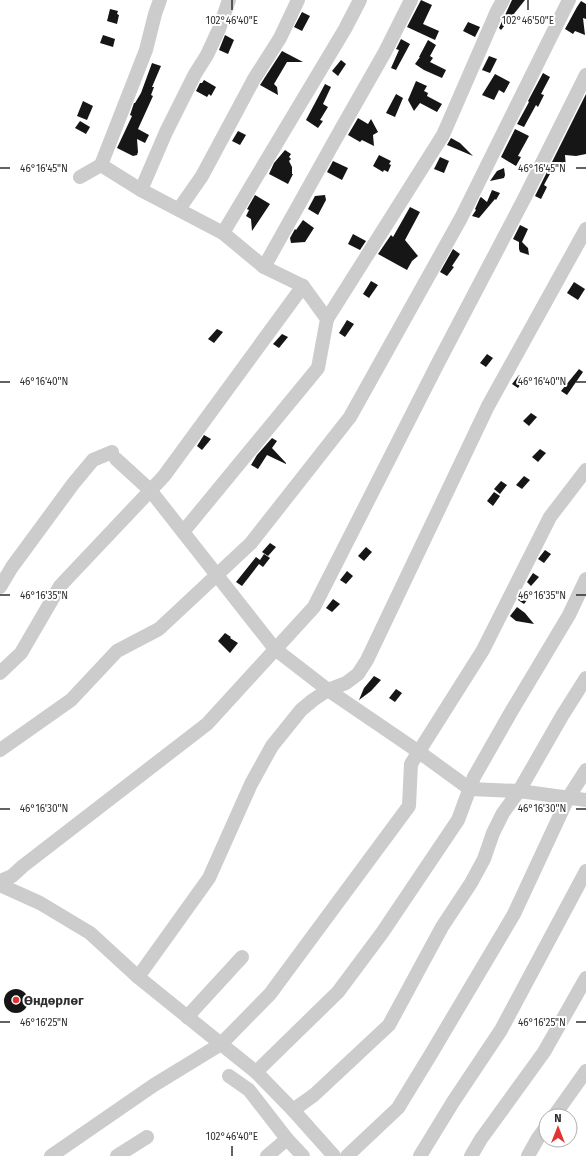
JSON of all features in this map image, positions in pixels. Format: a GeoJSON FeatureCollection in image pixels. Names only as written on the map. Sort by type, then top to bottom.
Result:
{"type":"FeatureCollection","features":[{"type":"Feature","properties":{"kind":"street"},"geometry":{"type":"LineString","coordinates":[[80,177],[101,165],[146,50],[160,0]]}},
{"type":"Feature","properties":{"kind":"street"},"geometry":{"type":"LineString","coordinates":[[141,190],[166,132],[219,29],[229,0]]}},
{"type":"Feature","properties":{"kind":"street"},"geometry":{"type":"LineString","coordinates":[[179,209],[202,176],[254,79],[280,38],[298,0]]}},
{"type":"Feature","properties":{"kind":"street"},"geometry":{"type":"LineString","coordinates":[[223,232],[345,29],[360,0]]}},
{"type":"Feature","properties":{"kind":"street"},"geometry":{"type":"LineString","coordinates":[[264,267],[385,52],[410,0]]}},
{"type":"Feature","properties":{"kind":"street"},"geometry":{"type":"LineString","coordinates":[[183,532],[318,368],[327,319],[443,135],[503,0]]}},
{"type":"Feature","properties":{"kind":"street"},"geometry":{"type":"LineString","coordinates":[[0,750],[71,700],[117,652],[159,629],[251,543],[350,417],[463,215],[569,0]]}},
{"type":"Feature","properties":{"kind":"street"},"geometry":{"type":"LineString","coordinates":[[0,881],[12,876],[207,724],[314,607],[436,365],[520,206],[586,76]]}},
{"type":"Feature","properties":{"kind":"street"},"geometry":{"type":"LineString","coordinates":[[101,165],[141,190],[223,232],[264,267],[303,286],[327,319]]}},
{"type":"Feature","properties":{"kind":"street"},"geometry":{"type":"LineString","coordinates":[[138,977],[209,878],[251,784],[272,746],[301,710],[328,690],[346,683],[358,674],[367,660],[488,406],[586,229]]}},
{"type":"Feature","properties":{"kind":"street"},"geometry":{"type":"LineString","coordinates":[[0,673],[21,652],[60,586],[164,476],[303,286]]}},
{"type":"Feature","properties":{"kind":"street"},"geometry":{"type":"LineString","coordinates":[[0,587],[12,567],[73,484],[94,460],[114,455],[150,490],[275,649],[328,690],[470,789],[519,791],[586,800]]}},
{"type":"Feature","properties":{"kind":"street"},"geometry":{"type":"LineString","coordinates":[[51,1156],[154,1084],[220,1044],[270,994],[409,806],[411,764],[483,650],[550,517],[586,470]]}},
{"type":"Feature","properties":{"kind":"street"},"geometry":{"type":"LineString","coordinates":[[256,1072],[338,992],[382,933],[458,820],[474,777],[569,615],[586,579]]}},
{"type":"Feature","properties":{"kind":"street"},"geometry":{"type":"LineString","coordinates":[[293,1110],[314,1095],[388,1026],[442,927],[471,883],[484,860],[493,833],[503,813],[519,791],[562,716],[586,678]]}},
{"type":"Feature","properties":{"kind":"street"},"geometry":{"type":"LineString","coordinates":[[347,1156],[398,1108],[514,914],[568,798],[586,770]]}},
{"type":"Feature","properties":{"kind":"street"},"geometry":{"type":"LineString","coordinates":[[420,1156],[453,1102],[501,1030],[586,871]]}},
{"type":"Feature","properties":{"kind":"street"},"geometry":{"type":"LineString","coordinates":[[0,885],[40,903],[90,933],[138,977],[256,1072],[293,1110],[334,1156]]}},
{"type":"Feature","properties":{"kind":"street"},"geometry":{"type":"LineString","coordinates":[[187,1017],[242,957]]}},
{"type":"Feature","properties":{"kind":"street"},"geometry":{"type":"LineString","coordinates":[[471,1156],[481,1139],[544,1052],[586,978]]}},
{"type":"Feature","properties":{"kind":"street"},"geometry":{"type":"LineString","coordinates":[[560,1108],[586,1071]]}},
{"type":"Feature","properties":{"kind":"street"},"geometry":{"type":"LineString","coordinates":[[230,1076],[249,1090],[287,1139],[303,1156]]}},
{"type":"Feature","properties":{"kind":"street"},"geometry":{"type":"LineString","coordinates":[[117,1156],[147,1137]]}},
{"type":"Feature","properties":{"kind":"street"},"geometry":{"type":"LineString","coordinates":[[528,1156],[538,1138]]}},
{"type":"Feature","properties":{"kind":"street"},"geometry":{"type":"LineString","coordinates":[[267,1156],[287,1139]]}},
{"type":"Feature","properties":{"kind":"building"},"geometry":{"type":"Polygon","coordinates":[[[421,0],[432,5],[423,24],[439,31],[435,40],[407,27],[421,0]]]}},
{"type":"Feature","properties":{"kind":"building"},"geometry":{"type":"Polygon","coordinates":[[[512,0],[525,0],[501,30],[499,28],[512,0]]]}},
{"type":"Feature","properties":{"kind":"building"},"geometry":{"type":"Polygon","coordinates":[[[581,1],[586,4],[586,19],[583,18],[585,35],[575,31],[573,34],[565,29],[581,1]]]}},
{"type":"Feature","properties":{"kind":"building"},"geometry":{"type":"Polygon","coordinates":[[[110,9],[118,11],[117,14],[119,15],[117,24],[107,21],[110,9]]]}},
{"type":"Feature","properties":{"kind":"building"},"geometry":{"type":"Polygon","coordinates":[[[302,12],[310,16],[302,31],[294,27],[302,12]]]}},
{"type":"Feature","properties":{"kind":"building"},"geometry":{"type":"Polygon","coordinates":[[[468,22],[480,27],[475,37],[463,31],[468,22]]]}},
{"type":"Feature","properties":{"kind":"building"},"geometry":{"type":"Polygon","coordinates":[[[103,35],[115,39],[113,47],[100,43],[103,35]]]}},
{"type":"Feature","properties":{"kind":"building"},"geometry":{"type":"Polygon","coordinates":[[[225,35],[234,40],[228,54],[219,50],[225,35]]]}},
{"type":"Feature","properties":{"kind":"building"},"geometry":{"type":"Polygon","coordinates":[[[401,39],[410,44],[396,70],[391,68],[399,50],[396,49],[401,39]]]}},
{"type":"Feature","properties":{"kind":"building"},"geometry":{"type":"Polygon","coordinates":[[[428,40],[436,45],[430,56],[433,58],[430,62],[446,70],[442,78],[415,64],[428,40]]]}},
{"type":"Feature","properties":{"kind":"building"},"geometry":{"type":"Polygon","coordinates":[[[282,51],[303,62],[287,62],[274,84],[277,87],[278,95],[260,85],[282,51]]]}},
{"type":"Feature","properties":{"kind":"building"},"geometry":{"type":"Polygon","coordinates":[[[489,56],[497,59],[490,73],[482,70],[489,56]]]}},
{"type":"Feature","properties":{"kind":"building"},"geometry":{"type":"Polygon","coordinates":[[[341,60],[346,64],[338,76],[332,71],[341,60]]]}},
{"type":"Feature","properties":{"kind":"building"},"geometry":{"type":"Polygon","coordinates":[[[152,63],[161,66],[152,87],[154,87],[151,95],[153,96],[138,129],[149,135],[145,143],[137,139],[138,152],[137,155],[133,156],[117,148],[132,116],[130,115],[134,103],[141,93],[152,63]]]}},
{"type":"Feature","properties":{"kind":"building"},"geometry":{"type":"Polygon","coordinates":[[[543,73],[550,77],[541,94],[544,95],[538,107],[536,105],[524,127],[517,124],[529,102],[528,101],[543,73]]]}},
{"type":"Feature","properties":{"kind":"building"},"geometry":{"type":"Polygon","coordinates":[[[495,74],[510,82],[504,93],[499,90],[494,100],[482,95],[495,74]]]}},
{"type":"Feature","properties":{"kind":"building"},"geometry":{"type":"Polygon","coordinates":[[[204,80],[216,87],[211,96],[209,94],[207,97],[196,91],[200,83],[204,80]]]}},
{"type":"Feature","properties":{"kind":"building"},"geometry":{"type":"Polygon","coordinates":[[[416,81],[427,86],[424,91],[428,93],[427,96],[442,104],[437,112],[420,103],[414,111],[408,100],[416,81]]]}},
{"type":"Feature","properties":{"kind":"building"},"geometry":{"type":"Polygon","coordinates":[[[325,84],[331,87],[323,104],[328,107],[320,120],[323,121],[318,128],[306,120],[325,84]]]}},
{"type":"Feature","properties":{"kind":"building"},"geometry":{"type":"Polygon","coordinates":[[[396,94],[403,98],[395,117],[386,113],[396,94]]]}},
{"type":"Feature","properties":{"kind":"building"},"geometry":{"type":"Polygon","coordinates":[[[586,94],[586,154],[576,156],[565,155],[566,168],[556,163],[544,185],[547,187],[541,199],[535,196],[586,94]]]}},
{"type":"Feature","properties":{"kind":"building"},"geometry":{"type":"Polygon","coordinates":[[[83,101],[93,106],[87,120],[77,116],[83,101]]]}},
{"type":"Feature","properties":{"kind":"building"},"geometry":{"type":"Polygon","coordinates":[[[358,118],[368,124],[371,119],[378,132],[373,135],[374,146],[362,140],[360,142],[348,135],[358,118]]]}},
{"type":"Feature","properties":{"kind":"building"},"geometry":{"type":"Polygon","coordinates":[[[80,121],[90,127],[86,134],[75,128],[80,121]]]}},
{"type":"Feature","properties":{"kind":"building"},"geometry":{"type":"Polygon","coordinates":[[[515,129],[529,136],[518,156],[521,157],[516,166],[501,157],[515,129]]]}},
{"type":"Feature","properties":{"kind":"building"},"geometry":{"type":"Polygon","coordinates":[[[238,131],[246,135],[240,145],[232,141],[238,131]]]}},
{"type":"Feature","properties":{"kind":"building"},"geometry":{"type":"Polygon","coordinates":[[[451,138],[460,143],[473,156],[447,145],[451,138]]]}},
{"type":"Feature","properties":{"kind":"building"},"geometry":{"type":"Polygon","coordinates":[[[285,150],[291,154],[289,157],[291,159],[289,161],[293,174],[288,184],[269,174],[274,163],[285,150]]]}},
{"type":"Feature","properties":{"kind":"building"},"geometry":{"type":"Polygon","coordinates":[[[379,155],[391,161],[388,172],[384,170],[383,172],[373,166],[379,155]]]}},
{"type":"Feature","properties":{"kind":"building"},"geometry":{"type":"Polygon","coordinates":[[[440,157],[449,161],[444,173],[434,169],[440,157]]]}},
{"type":"Feature","properties":{"kind":"building"},"geometry":{"type":"Polygon","coordinates":[[[333,161],[348,168],[342,180],[327,172],[333,161]]]}},
{"type":"Feature","properties":{"kind":"building"},"geometry":{"type":"Polygon","coordinates":[[[504,168],[504,178],[490,181],[497,171],[504,168]]]}},
{"type":"Feature","properties":{"kind":"building"},"geometry":{"type":"Polygon","coordinates":[[[492,190],[500,193],[496,200],[495,199],[479,218],[472,216],[476,210],[475,209],[480,198],[481,197],[487,202],[492,190]]]}},
{"type":"Feature","properties":{"kind":"building"},"geometry":{"type":"Polygon","coordinates":[[[255,195],[270,204],[252,231],[251,219],[246,216],[249,210],[247,209],[255,195]]]}},
{"type":"Feature","properties":{"kind":"building"},"geometry":{"type":"Polygon","coordinates":[[[325,195],[326,200],[318,215],[308,209],[315,196],[325,195]]]}},
{"type":"Feature","properties":{"kind":"building"},"geometry":{"type":"Polygon","coordinates":[[[410,207],[420,212],[405,240],[418,256],[412,261],[407,270],[378,254],[391,235],[393,237],[410,207]]]}},
{"type":"Feature","properties":{"kind":"building"},"geometry":{"type":"Polygon","coordinates":[[[303,220],[314,228],[305,242],[291,243],[290,238],[295,229],[296,230],[303,220]]]}},
{"type":"Feature","properties":{"kind":"building"},"geometry":{"type":"Polygon","coordinates":[[[520,225],[528,229],[522,242],[528,248],[529,255],[520,252],[519,242],[513,239],[520,225]]]}},
{"type":"Feature","properties":{"kind":"building"},"geometry":{"type":"Polygon","coordinates":[[[353,234],[366,241],[360,250],[348,244],[353,234]]]}},
{"type":"Feature","properties":{"kind":"building"},"geometry":{"type":"Polygon","coordinates":[[[453,249],[460,254],[452,266],[454,267],[447,276],[440,272],[453,249]]]}},
{"type":"Feature","properties":{"kind":"building"},"geometry":{"type":"Polygon","coordinates":[[[371,281],[378,285],[369,298],[363,294],[371,281]]]}},
{"type":"Feature","properties":{"kind":"building"},"geometry":{"type":"Polygon","coordinates":[[[574,282],[585,289],[578,300],[567,293],[574,282]]]}},
{"type":"Feature","properties":{"kind":"building"},"geometry":{"type":"Polygon","coordinates":[[[347,320],[354,324],[345,337],[339,333],[347,320]]]}},
{"type":"Feature","properties":{"kind":"building"},"geometry":{"type":"Polygon","coordinates":[[[217,329],[223,332],[214,343],[208,339],[217,329]]]}},
{"type":"Feature","properties":{"kind":"building"},"geometry":{"type":"Polygon","coordinates":[[[282,334],[288,337],[279,348],[273,344],[282,334]]]}},
{"type":"Feature","properties":{"kind":"building"},"geometry":{"type":"Polygon","coordinates":[[[487,354],[493,358],[486,367],[480,363],[487,354]]]}},
{"type":"Feature","properties":{"kind":"building"},"geometry":{"type":"Polygon","coordinates":[[[579,369],[583,372],[567,395],[561,391],[579,369]]]}},
{"type":"Feature","properties":{"kind":"building"},"geometry":{"type":"Polygon","coordinates":[[[519,375],[525,379],[518,388],[512,384],[519,375]]]}},
{"type":"Feature","properties":{"kind":"building"},"geometry":{"type":"Polygon","coordinates":[[[531,413],[537,417],[529,426],[523,421],[531,413]]]}},
{"type":"Feature","properties":{"kind":"building"},"geometry":{"type":"Polygon","coordinates":[[[204,435],[211,439],[202,450],[197,446],[204,435]]]}},
{"type":"Feature","properties":{"kind":"building"},"geometry":{"type":"Polygon","coordinates":[[[272,438],[277,441],[272,448],[286,464],[267,455],[258,469],[251,465],[257,455],[272,438]]]}},
{"type":"Feature","properties":{"kind":"building"},"geometry":{"type":"Polygon","coordinates":[[[540,449],[546,453],[538,462],[532,457],[540,449]]]}},
{"type":"Feature","properties":{"kind":"building"},"geometry":{"type":"Polygon","coordinates":[[[524,476],[530,480],[522,489],[516,485],[524,476]]]}},
{"type":"Feature","properties":{"kind":"building"},"geometry":{"type":"Polygon","coordinates":[[[501,481],[507,485],[500,494],[494,489],[501,481]]]}},
{"type":"Feature","properties":{"kind":"building"},"geometry":{"type":"Polygon","coordinates":[[[494,492],[500,496],[493,506],[487,501],[494,492]]]}},
{"type":"Feature","properties":{"kind":"building"},"geometry":{"type":"Polygon","coordinates":[[[270,543],[276,547],[268,556],[262,552],[270,543]]]}},
{"type":"Feature","properties":{"kind":"building"},"geometry":{"type":"Polygon","coordinates":[[[366,547],[372,552],[364,561],[358,556],[366,547]]]}},
{"type":"Feature","properties":{"kind":"building"},"geometry":{"type":"Polygon","coordinates":[[[545,550],[551,554],[544,563],[538,559],[545,550]]]}},
{"type":"Feature","properties":{"kind":"building"},"geometry":{"type":"Polygon","coordinates":[[[264,554],[270,558],[263,567],[259,564],[242,586],[236,582],[256,557],[260,560],[264,554]]]}},
{"type":"Feature","properties":{"kind":"building"},"geometry":{"type":"Polygon","coordinates":[[[347,571],[353,576],[346,584],[340,580],[347,571]]]}},
{"type":"Feature","properties":{"kind":"building"},"geometry":{"type":"Polygon","coordinates":[[[533,573],[539,577],[531,586],[527,582],[533,573]]]}},
{"type":"Feature","properties":{"kind":"building"},"geometry":{"type":"Polygon","coordinates":[[[525,591],[531,595],[524,604],[518,600],[525,591]]]}},
{"type":"Feature","properties":{"kind":"building"},"geometry":{"type":"Polygon","coordinates":[[[333,599],[340,604],[332,612],[326,608],[333,599]]]}},
{"type":"Feature","properties":{"kind":"building"},"geometry":{"type":"Polygon","coordinates":[[[517,607],[525,613],[534,624],[516,621],[510,616],[517,607]]]}},
{"type":"Feature","properties":{"kind":"building"},"geometry":{"type":"Polygon","coordinates":[[[225,633],[238,643],[230,653],[218,641],[225,633]]]}},
{"type":"Feature","properties":{"kind":"building"},"geometry":{"type":"Polygon","coordinates":[[[374,676],[381,680],[371,691],[359,700],[364,688],[374,676]]]}},
{"type":"Feature","properties":{"kind":"building"},"geometry":{"type":"Polygon","coordinates":[[[396,689],[402,693],[395,702],[389,698],[396,689]]]}},
{"type":"Feature","properties":{"kind":"building","name":"Өндөрлөг"},"geometry":{"type":"Polygon","coordinates":[[[16,989],[25,992],[28,1001],[25,1010],[16,1013],[7,1010],[4,1001],[7,992],[16,989]]]}},
{"type":"Feature","properties":{"kind":"place","name":"Өндөрлөг"},"geometry":{"type":"Point","coordinates":[16,1000]}}]}
